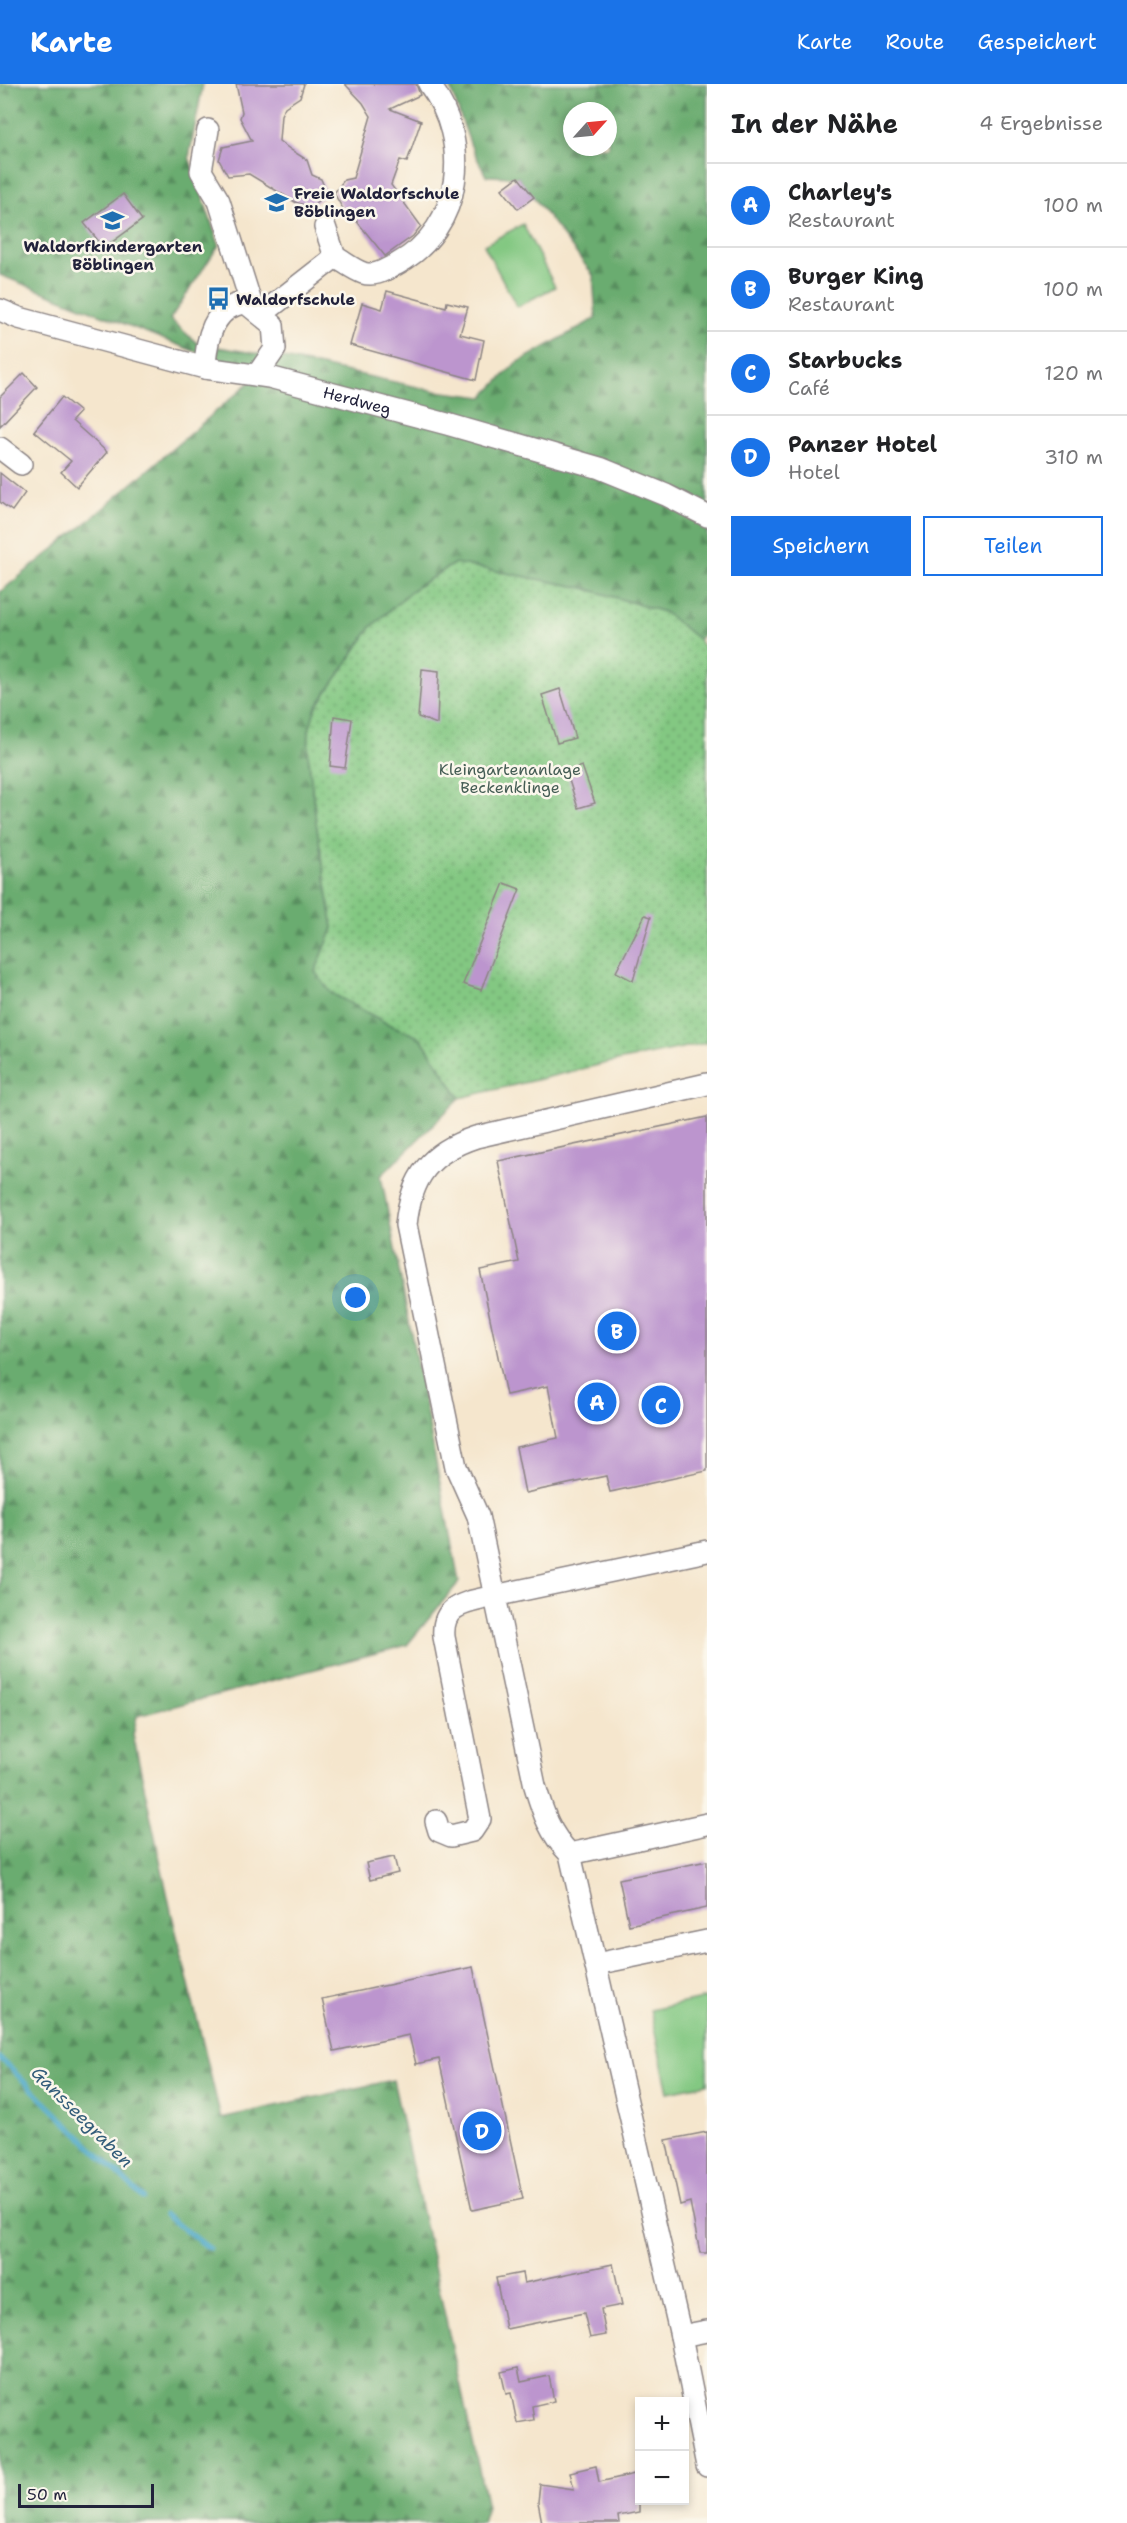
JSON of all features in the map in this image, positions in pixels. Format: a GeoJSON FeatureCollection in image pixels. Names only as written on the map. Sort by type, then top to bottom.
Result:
{"type":"FeatureCollection","features":[{"type":"Feature","properties":{"kind":"street"},"geometry":{"type":"LineString","coordinates":[[325,227],[335,257],[363,273],[376,274],[408,258],[438,230],[452,198],[457,156],[442,102],[429,84]]}},
{"type":"Feature","properties":{"kind":"street"},"geometry":{"type":"LineString","coordinates":[[208,130],[201,171],[219,201],[257,310]]}},
{"type":"Feature","properties":{"kind":"street"},"geometry":{"type":"LineString","coordinates":[[257,310],[335,257]]}},
{"type":"Feature","properties":{"kind":"street"},"geometry":{"type":"LineString","coordinates":[[206,368],[206,345],[213,325],[224,310],[235,303],[246,303],[273,325],[275,349],[257,375]]}},
{"type":"Feature","properties":{"kind":"street","name":"Herdweg"},"geometry":{"type":"LineString","coordinates":[[0,310],[19,318],[206,368],[257,375],[447,424],[600,468],[666,495],[707,516]]}},
{"type":"Feature","properties":{"kind":"street"},"geometry":{"type":"LineString","coordinates":[[0,448],[21,464]]}},
{"type":"Feature","properties":{"kind":"street"},"geometry":{"type":"LineString","coordinates":[[707,1084],[457,1143],[432,1161],[414,1186],[408,1205],[406,1225],[456,1467],[478,1516],[535,1786],[544,1817],[555,1839],[570,1854],[681,2336],[707,2466]]}},
{"type":"Feature","properties":{"kind":"street"},"geometry":{"type":"LineString","coordinates":[[436,1821],[439,1831],[450,1836],[472,1831],[480,1819],[443,1623],[449,1613],[459,1605],[494,1596],[707,1551]]}},
{"type":"Feature","properties":{"kind":"street"},"geometry":{"type":"LineString","coordinates":[[570,1854],[707,1824]]}},
{"type":"Feature","properties":{"kind":"street"},"geometry":{"type":"LineString","coordinates":[[596,1964],[707,1941]]}},
{"type":"Feature","properties":{"kind":"street"},"geometry":{"type":"LineString","coordinates":[[681,2336],[707,2331]]}},
{"type":"Feature","properties":{"kind":"green space"},"geometry":{"type":"Polygon","coordinates":[[[0,84],[203,84],[189,157],[219,245],[170,319],[197,343],[284,358],[436,391],[483,397],[515,364],[596,318],[593,275],[518,177],[486,176],[471,146],[449,84],[707,84],[707,632],[698,639],[664,612],[584,588],[455,563],[412,590],[371,627],[315,709],[309,730],[308,754],[316,822],[333,928],[315,972],[331,993],[386,1023],[421,1038],[460,1098],[381,1176],[459,1582],[407,1645],[137,1716],[133,1735],[171,1911],[221,2118],[393,2080],[487,2506],[482,2523],[0,2523],[0,592],[86,523],[257,376],[0,275],[0,84]]]}},
{"type":"Feature","properties":{"kind":"green space"},"geometry":{"type":"Polygon","coordinates":[[[523,224],[555,287],[517,307],[484,245],[523,224]]]}},
{"type":"Feature","properties":{"kind":"green space","name":"Kleingartenanlage Beckenklinge"},"geometry":{"type":"Polygon","coordinates":[[[455,563],[584,588],[664,612],[698,639],[707,651],[707,1043],[607,1063],[460,1098],[421,1038],[386,1023],[331,993],[315,972],[333,928],[308,754],[309,730],[315,709],[371,627],[412,590],[455,563]]]}},
{"type":"Feature","properties":{"kind":"green space"},"geometry":{"type":"Polygon","coordinates":[[[707,1998],[707,2084],[668,2092],[650,2010],[707,1998]]]}},
{"type":"Feature","properties":{"kind":"building","name":"Freie Waldorfschule Böblingen"},"geometry":{"type":"Polygon","coordinates":[[[236,84],[304,84],[300,97],[285,107],[281,115],[279,141],[307,160],[312,175],[321,179],[327,194],[310,207],[295,202],[249,174],[228,176],[219,160],[223,147],[252,141],[240,118],[242,112],[236,84]]]}},
{"type":"Feature","properties":{"kind":"building","name":"Freie Waldorfschule Böblingen"},"geometry":{"type":"Polygon","coordinates":[[[345,84],[416,84],[420,95],[390,109],[421,121],[407,162],[400,160],[391,185],[421,226],[413,236],[385,256],[355,219],[348,218],[334,193],[344,180],[353,178],[371,116],[363,103],[345,84]]]}},
{"type":"Feature","properties":{"kind":"building"},"geometry":{"type":"Polygon","coordinates":[[[518,177],[534,197],[518,209],[502,189],[518,177]]]}},
{"type":"Feature","properties":{"kind":"building","name":"Waldorfkindergarten Böblingen"},"geometry":{"type":"Polygon","coordinates":[[[123,194],[142,220],[104,248],[84,223],[123,194]]]}},
{"type":"Feature","properties":{"kind":"building"},"geometry":{"type":"Polygon","coordinates":[[[387,291],[446,307],[447,302],[468,307],[460,334],[484,340],[476,380],[350,345],[362,303],[382,309],[387,291]]]}},
{"type":"Feature","properties":{"kind":"building"},"geometry":{"type":"Polygon","coordinates":[[[24,373],[37,387],[0,426],[0,397],[24,373]]]}},
{"type":"Feature","properties":{"kind":"building"},"geometry":{"type":"Polygon","coordinates":[[[62,397],[80,412],[72,421],[107,452],[77,487],[61,472],[71,461],[34,431],[62,397]]]}},
{"type":"Feature","properties":{"kind":"building"},"geometry":{"type":"Polygon","coordinates":[[[0,473],[25,493],[12,511],[0,502],[0,473]]]}},
{"type":"Feature","properties":{"kind":"building"},"geometry":{"type":"Polygon","coordinates":[[[422,669],[439,671],[437,724],[418,717],[422,669]]]}},
{"type":"Feature","properties":{"kind":"building"},"geometry":{"type":"Polygon","coordinates":[[[560,689],[575,738],[557,743],[542,695],[560,689]]]}},
{"type":"Feature","properties":{"kind":"building"},"geometry":{"type":"Polygon","coordinates":[[[334,716],[352,719],[345,768],[330,766],[334,716]]]}},
{"type":"Feature","properties":{"kind":"building"},"geometry":{"type":"Polygon","coordinates":[[[582,766],[595,803],[578,808],[566,771],[582,766]]]}},
{"type":"Feature","properties":{"kind":"building"},"geometry":{"type":"Polygon","coordinates":[[[504,883],[520,889],[481,990],[463,984],[504,883]]]}},
{"type":"Feature","properties":{"kind":"building"},"geometry":{"type":"Polygon","coordinates":[[[645,915],[651,917],[633,981],[616,972],[645,915]]]}},
{"type":"Feature","properties":{"kind":"building"},"geometry":{"type":"Polygon","coordinates":[[[707,1117],[707,1471],[610,1492],[606,1476],[525,1493],[516,1447],[558,1438],[548,1386],[506,1395],[480,1270],[519,1262],[498,1161],[707,1117]]]}},
{"type":"Feature","properties":{"kind":"building"},"geometry":{"type":"Polygon","coordinates":[[[394,1857],[398,1873],[370,1880],[366,1863],[394,1857]]]}},
{"type":"Feature","properties":{"kind":"building"},"geometry":{"type":"Polygon","coordinates":[[[707,1861],[707,1908],[629,1925],[619,1879],[707,1861]]]}},
{"type":"Feature","properties":{"kind":"building"},"geometry":{"type":"Polygon","coordinates":[[[473,1967],[523,2199],[472,2210],[439,2059],[416,2064],[409,2035],[334,2051],[322,1999],[473,1967]]]}},
{"type":"Feature","properties":{"kind":"building"},"geometry":{"type":"Polygon","coordinates":[[[707,2132],[707,2253],[700,2253],[690,2202],[680,2205],[666,2140],[707,2132]]]}},
{"type":"Feature","properties":{"kind":"building"},"geometry":{"type":"Polygon","coordinates":[[[613,2264],[622,2305],[601,2309],[606,2335],[590,2338],[584,2313],[506,2329],[496,2278],[522,2273],[524,2283],[613,2264]]]}},
{"type":"Feature","properties":{"kind":"building"},"geometry":{"type":"Polygon","coordinates":[[[518,2368],[521,2382],[549,2376],[554,2401],[532,2406],[534,2420],[517,2423],[511,2393],[506,2394],[501,2372],[518,2368]]]}},
{"type":"Feature","properties":{"kind":"building"},"geometry":{"type":"Polygon","coordinates":[[[596,2466],[599,2482],[635,2474],[635,2505],[639,2505],[639,2512],[618,2516],[619,2523],[542,2523],[538,2502],[540,2484],[574,2489],[570,2472],[596,2466]]]}},
{"type":"Feature","properties":{"kind":"waterway","name":"Gansseegraben"},"geometry":{"type":"LineString","coordinates":[[0,2058],[143,2198]]}},
{"type":"Feature","properties":{"kind":"waterway","name":"Gansseegraben"},"geometry":{"type":"LineString","coordinates":[[165,2215],[209,2248]]}},
{"type":"Feature","properties":{"kind":"place","name":"Freie Waldorfschule Böblingen"},"geometry":{"type":"Point","coordinates":[276,202]}},
{"type":"Feature","properties":{"kind":"place","name":"Waldorfkindergarten Böblingen"},"geometry":{"type":"Point","coordinates":[113,221]}},
{"type":"Feature","properties":{"kind":"place","name":"Waldorfschule"},"geometry":{"type":"Point","coordinates":[218,299]}},
{"type":"Feature","properties":{"kind":"place","name":"Burger King"},"geometry":{"type":"Point","coordinates":[617,1331]}},
{"type":"Feature","properties":{"kind":"place","name":"Charley's"},"geometry":{"type":"Point","coordinates":[597,1402]}},
{"type":"Feature","properties":{"kind":"place","name":"Starbucks"},"geometry":{"type":"Point","coordinates":[661,1405]}},
{"type":"Feature","properties":{"kind":"place","name":"Panzer Hotel"},"geometry":{"type":"Point","coordinates":[482,2131]}}]}
